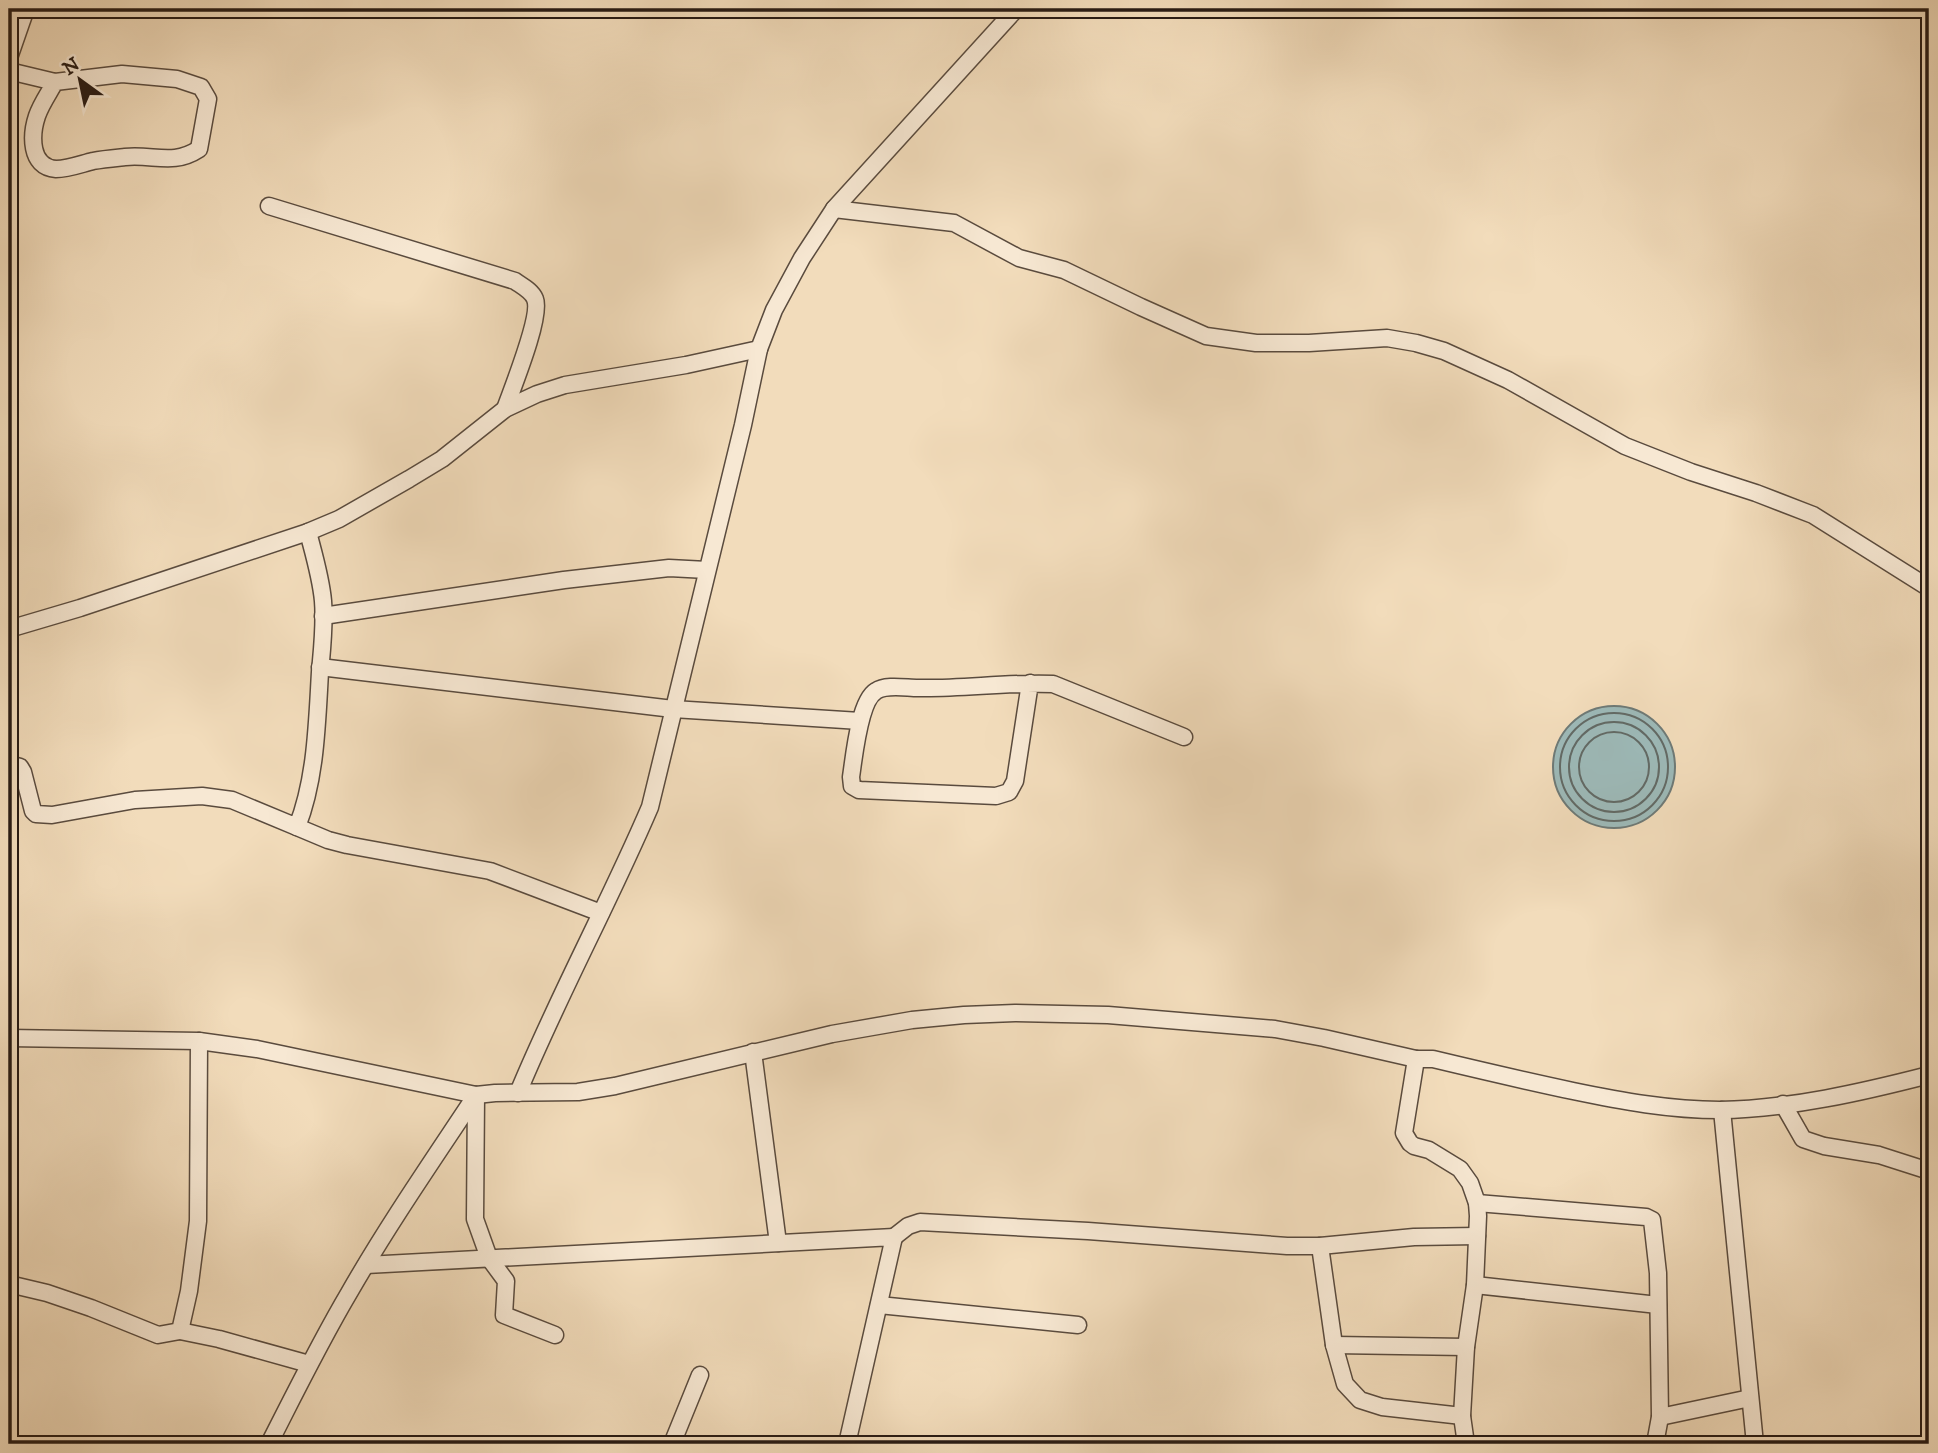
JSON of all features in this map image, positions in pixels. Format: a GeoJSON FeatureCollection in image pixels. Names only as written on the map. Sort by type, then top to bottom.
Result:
{"type":"FeatureCollection","features":[{"type":"Feature","properties":{"kind":"street"},"geometry":{"type":"LineString","coordinates":[[9,58],[26,9]]}},
{"type":"Feature","properties":{"kind":"street"},"geometry":{"type":"LineString","coordinates":[[518,1093],[650,807],[759,349],[774,310],[802,258],[834,209],[1016,9]]}},
{"type":"Feature","properties":{"kind":"street"},"geometry":{"type":"LineString","coordinates":[[9,71],[55,82],[122,74],[177,79],[201,87],[208,99],[199,149],[187,157],[136,156],[96,160],[52,169],[39,161],[32,145],[37,116],[55,82]]}},
{"type":"Feature","properties":{"kind":"street"},"geometry":{"type":"LineString","coordinates":[[269,206],[515,281],[529,291],[536,300],[536,318],[505,409]]}},
{"type":"Feature","properties":{"kind":"street"},"geometry":{"type":"LineString","coordinates":[[834,209],[954,223],[1018,258],[1065,270],[1206,336],[1256,343],[1309,344],[1387,338],[1444,351],[1508,380],[1625,446],[1813,515],[1929,588]]}},
{"type":"Feature","properties":{"kind":"street"},"geometry":{"type":"LineString","coordinates":[[9,629],[308,533],[339,519],[442,458],[505,409],[537,394],[565,385],[687,365],[759,349]]}},
{"type":"Feature","properties":{"kind":"street"},"geometry":{"type":"LineString","coordinates":[[297,827],[309,782],[314,742],[323,616],[320,583],[308,533]]}},
{"type":"Feature","properties":{"kind":"street"},"geometry":{"type":"LineString","coordinates":[[323,616],[564,580],[669,568],[707,570]]}},
{"type":"Feature","properties":{"kind":"street"},"geometry":{"type":"LineString","coordinates":[[320,667],[673,709],[860,720]]}},
{"type":"Feature","properties":{"kind":"street"},"geometry":{"type":"LineString","coordinates":[[1030,683],[1015,781],[1009,792],[996,796],[859,790],[852,786],[860,720],[870,697],[875,691],[884,688],[921,689],[1030,683],[1053,684],[1184,737]]}},
{"type":"Feature","properties":{"kind":"street"},"geometry":{"type":"LineString","coordinates":[[9,764],[20,767],[23,772],[36,814],[52,815],[135,800],[202,796],[232,800],[320,837],[347,845],[490,871],[601,913]]}},
{"type":"Feature","properties":{"kind":"street"},"geometry":{"type":"LineString","coordinates":[[9,1038],[199,1041],[257,1049],[476,1095],[578,1092],[615,1086],[832,1034],[912,1020],[1016,1013],[1108,1015],[1275,1030],[1416,1059],[1433,1059],[1511,1078],[1657,1106],[1722,1110],[1783,1104],[1835,1097],[1929,1076]]}},
{"type":"Feature","properties":{"kind":"street"},"geometry":{"type":"LineString","coordinates":[[180,1331],[189,1291],[198,1221],[199,1041]]}},
{"type":"Feature","properties":{"kind":"street"},"geometry":{"type":"LineString","coordinates":[[753,1052],[778,1243]]}},
{"type":"Feature","properties":{"kind":"street"},"geometry":{"type":"LineString","coordinates":[[1416,1059],[1404,1133],[1410,1143],[1429,1150],[1460,1169],[1470,1183],[1477,1203],[1475,1285],[1466,1346],[1462,1416],[1466,1444]]}},
{"type":"Feature","properties":{"kind":"street"},"geometry":{"type":"LineString","coordinates":[[476,1095],[475,1219],[489,1258],[506,1281],[504,1315],[555,1335]]}},
{"type":"Feature","properties":{"kind":"street"},"geometry":{"type":"LineString","coordinates":[[269,1444],[309,1364],[366,1265],[476,1095]]}},
{"type":"Feature","properties":{"kind":"street"},"geometry":{"type":"LineString","coordinates":[[1783,1104],[1803,1139],[1824,1146],[1879,1155],[1929,1171]]}},
{"type":"Feature","properties":{"kind":"street"},"geometry":{"type":"LineString","coordinates":[[1722,1110],[1755,1444]]}},
{"type":"Feature","properties":{"kind":"street"},"geometry":{"type":"LineString","coordinates":[[1477,1203],[1646,1217],[1652,1220],[1658,1305],[1660,1417],[1655,1444]]}},
{"type":"Feature","properties":{"kind":"street"},"geometry":{"type":"LineString","coordinates":[[366,1265],[894,1237],[908,1226],[920,1222],[1320,1247],[1414,1237],[1477,1236]]}},
{"type":"Feature","properties":{"kind":"street"},"geometry":{"type":"LineString","coordinates":[[847,1444],[894,1237]]}},
{"type":"Feature","properties":{"kind":"street"},"geometry":{"type":"LineString","coordinates":[[1320,1247],[1334,1345],[1345,1384],[1360,1400],[1381,1407],[1462,1416]]}},
{"type":"Feature","properties":{"kind":"street"},"geometry":{"type":"LineString","coordinates":[[9,1284],[92,1308],[158,1335],[180,1331],[309,1364]]}},
{"type":"Feature","properties":{"kind":"street"},"geometry":{"type":"LineString","coordinates":[[1475,1285],[1658,1305]]}},
{"type":"Feature","properties":{"kind":"street"},"geometry":{"type":"LineString","coordinates":[[879,1305],[1078,1325]]}},
{"type":"Feature","properties":{"kind":"street"},"geometry":{"type":"LineString","coordinates":[[1334,1345],[1466,1346]]}},
{"type":"Feature","properties":{"kind":"street"},"geometry":{"type":"LineString","coordinates":[[673,1444],[700,1374]]}},
{"type":"Feature","properties":{"kind":"street"},"geometry":{"type":"LineString","coordinates":[[1660,1417],[1750,1398]]}},
{"type":"Feature","properties":{"kind":"water"},"geometry":{"type":"Polygon","coordinates":[[[1614,706],[1637,710],[1657,724],[1671,744],[1675,767],[1671,790],[1657,810],[1637,824],[1614,828],[1591,824],[1571,810],[1557,790],[1553,767],[1557,744],[1571,724],[1591,710],[1614,706]]]}}]}
